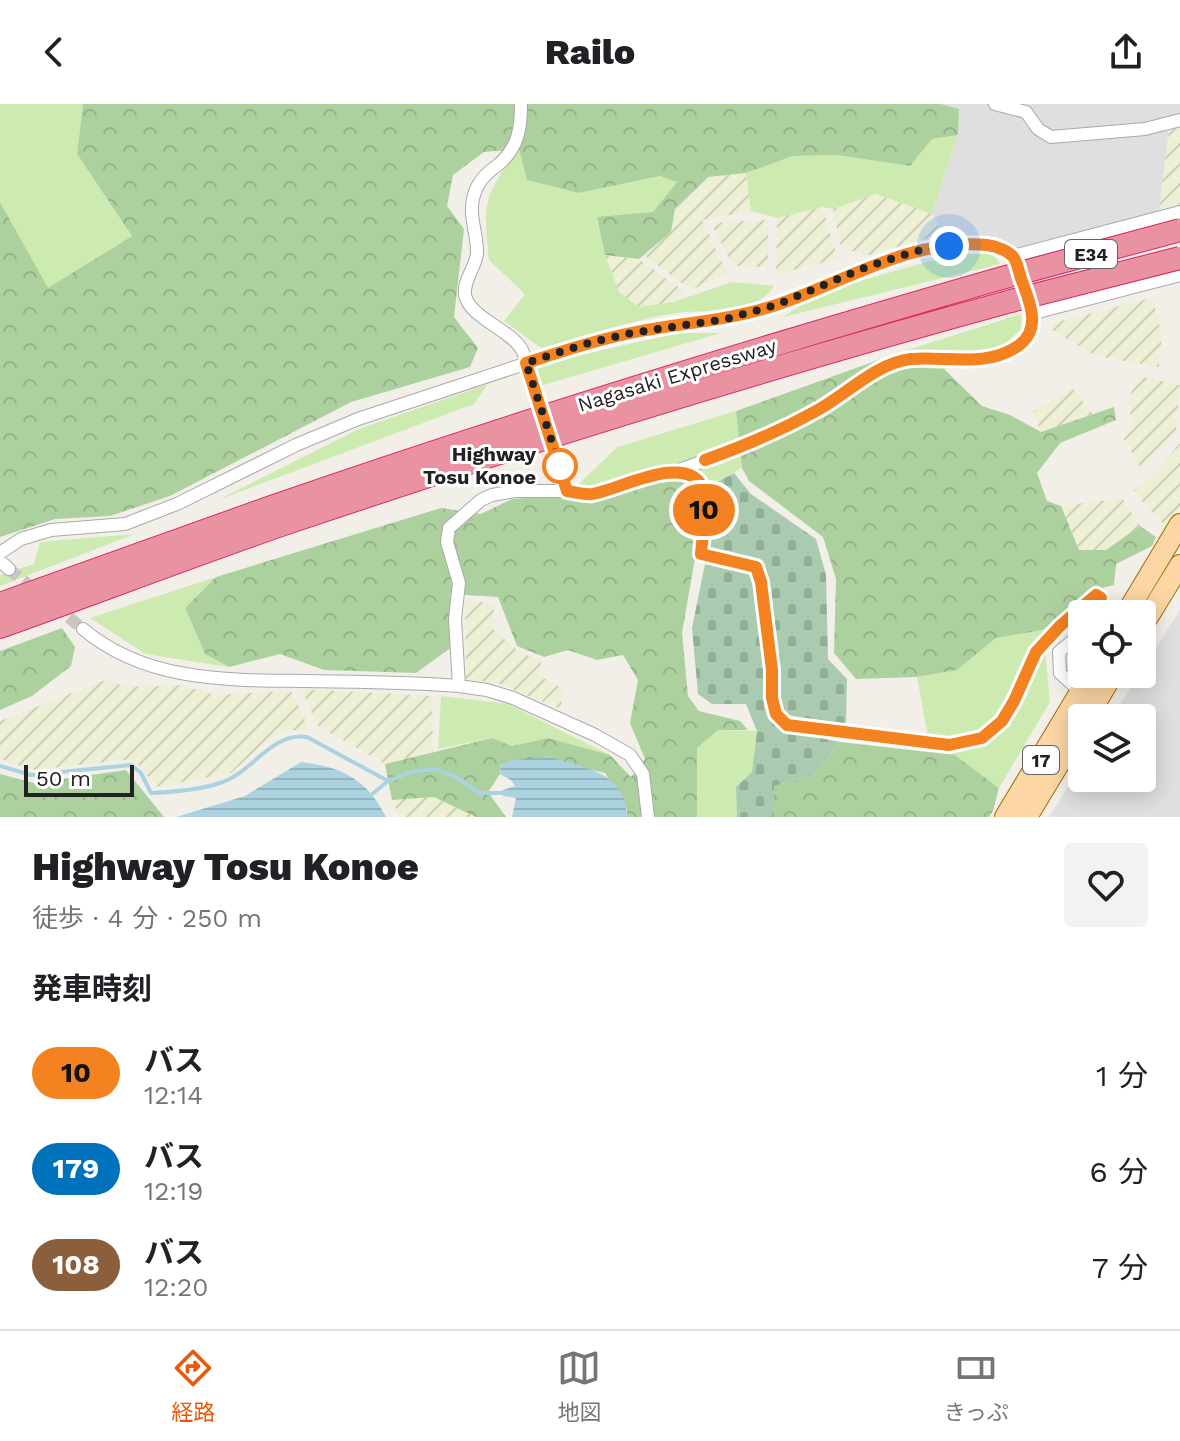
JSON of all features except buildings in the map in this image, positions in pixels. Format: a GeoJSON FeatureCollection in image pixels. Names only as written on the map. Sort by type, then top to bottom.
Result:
{"type":"FeatureCollection","features":[{"type":"Feature","properties":{"kind":"highway","name":"Nagasaki Expressway"},"geometry":{"type":"LineString","coordinates":[[0,604],[275,505],[581,405],[857,320],[1180,230]]}},
{"type":"Feature","properties":{"kind":"highway","name":"Nagasaki Expressway"},"geometry":{"type":"LineString","coordinates":[[0,627],[283,525],[530,444],[863,342],[1180,258]]}},
{"type":"Feature","properties":{"kind":"main road"},"geometry":{"type":"LineString","coordinates":[[1134,600],[1180,524]]}},
{"type":"Feature","properties":{"kind":"main road"},"geometry":{"type":"LineString","coordinates":[[1156,604],[1180,565]]}},
{"type":"Feature","properties":{"kind":"main road","name":"17"},"geometry":{"type":"LineString","coordinates":[[1005,817],[1083,688]]}},
{"type":"Feature","properties":{"kind":"main road","name":"17"},"geometry":{"type":"LineString","coordinates":[[1027,817],[1068,749]]}},
{"type":"Feature","properties":{"kind":"street"},"geometry":{"type":"LineString","coordinates":[[521,104],[519,133],[512,150],[484,176],[475,189],[472,226],[477,250],[465,288],[466,300],[523,351],[566,486]]}},
{"type":"Feature","properties":{"kind":"street"},"geometry":{"type":"LineString","coordinates":[[995,104],[1026,112],[1038,129],[1051,137],[1145,129],[1180,120]]}},
{"type":"Feature","properties":{"kind":"street"},"geometry":{"type":"LineString","coordinates":[[0,553],[21,539],[51,530],[125,524],[177,504],[296,445],[358,419],[527,369],[585,344],[631,333],[726,319],[776,305],[869,266],[917,251],[989,245],[1013,256],[1180,212]]}},
{"type":"Feature","properties":{"kind":"street"},"geometry":{"type":"LineString","coordinates":[[459,686],[455,619],[459,583],[447,542],[449,528],[481,500],[515,491],[566,486],[591,494],[677,471],[762,439],[819,410],[888,365],[910,359],[975,359],[1003,355],[1021,344],[1032,328],[1034,313],[1013,256]]}},
{"type":"Feature","properties":{"kind":"street"},"geometry":{"type":"LineString","coordinates":[[1034,313],[1180,275]]}},
{"type":"Feature","properties":{"kind":"street"},"geometry":{"type":"LineString","coordinates":[[677,471],[693,477],[702,487],[701,554],[756,567],[761,582],[772,670],[772,698],[776,714],[787,725],[949,745],[982,738],[1002,721],[1036,652],[1068,619]]}},
{"type":"Feature","properties":{"kind":"street"},"geometry":{"type":"LineString","coordinates":[[83,629],[102,645],[124,657],[173,672],[221,679],[459,686],[513,698],[595,735],[630,755],[643,774],[648,817]]}},
{"type":"Feature","properties":{"kind":"street"},"geometry":{"type":"LineString","coordinates":[[1068,645],[1059,652],[1060,673],[1068,676]]}},
{"type":"Feature","properties":{"kind":"shaded area"},"geometry":{"type":"Polygon","coordinates":[[[941,104],[1180,104],[1180,128],[1169,130],[1159,213],[1018,249],[996,237],[949,237],[943,234],[932,214],[958,135],[959,109],[941,104]]]}},
{"type":"Feature","properties":{"kind":"shaded area"},"geometry":{"type":"Polygon","coordinates":[[[1180,610],[1180,817],[1049,817],[1068,787],[1068,792],[1156,792],[1156,704],[1121,704],[1130,688],[1156,688],[1156,648],[1180,610]]]}},
{"type":"Feature","properties":{"kind":"green space"},"geometry":{"type":"Polygon","coordinates":[[[0,104],[83,104],[77,154],[132,236],[47,289],[0,202],[0,104]]]}},
{"type":"Feature","properties":{"kind":"green space"},"geometry":{"type":"Polygon","coordinates":[[[83,104],[941,104],[959,109],[958,135],[932,139],[910,166],[837,155],[793,156],[746,173],[708,177],[675,209],[671,232],[639,259],[605,255],[597,217],[653,212],[677,182],[660,176],[579,193],[527,180],[519,149],[484,152],[453,175],[447,206],[464,229],[454,317],[478,348],[470,367],[351,402],[170,496],[110,516],[55,519],[0,537],[0,202],[48,288],[132,236],[77,154],[83,104]]]}},
{"type":"Feature","properties":{"kind":"green space"},"geometry":{"type":"Polygon","coordinates":[[[1180,128],[1180,208],[1159,213],[1169,129],[1180,128]]]}},
{"type":"Feature","properties":{"kind":"green space"},"geometry":{"type":"Polygon","coordinates":[[[958,135],[932,214],[876,194],[833,209],[822,207],[777,218],[751,211],[746,173],[793,156],[837,155],[910,166],[932,139],[958,135]]]}},
{"type":"Feature","properties":{"kind":"green space"},"geometry":{"type":"Polygon","coordinates":[[[519,149],[579,193],[660,176],[677,182],[653,212],[605,255],[619,292],[639,307],[673,302],[732,282],[774,286],[754,303],[740,307],[669,314],[541,348],[504,321],[525,294],[489,260],[486,225],[488,200],[498,178],[519,149]]]}},
{"type":"Feature","properties":{"kind":"green space"},"geometry":{"type":"Polygon","coordinates":[[[746,173],[751,211],[702,220],[727,273],[691,290],[644,255],[671,232],[675,210],[708,177],[746,173]]]}},
{"type":"Feature","properties":{"kind":"green space"},"geometry":{"type":"Polygon","coordinates":[[[876,194],[932,214],[943,234],[869,255],[841,248],[833,209],[876,194]]]}},
{"type":"Feature","properties":{"kind":"green space"},"geometry":{"type":"Polygon","coordinates":[[[822,207],[838,259],[776,274],[777,218],[822,207]]]}},
{"type":"Feature","properties":{"kind":"green space"},"geometry":{"type":"Polygon","coordinates":[[[768,220],[768,267],[733,266],[711,223],[768,220]]]}},
{"type":"Feature","properties":{"kind":"green space"},"geometry":{"type":"Polygon","coordinates":[[[992,253],[1000,264],[783,317],[820,292],[952,255],[992,253]]]}},
{"type":"Feature","properties":{"kind":"green space"},"geometry":{"type":"Polygon","coordinates":[[[605,255],[639,259],[685,292],[673,302],[639,307],[619,292],[605,255]]]}},
{"type":"Feature","properties":{"kind":"green space"},"geometry":{"type":"Polygon","coordinates":[[[1152,298],[1162,334],[1159,367],[1096,356],[1052,330],[1053,323],[1152,298]]]}},
{"type":"Feature","properties":{"kind":"green space"},"geometry":{"type":"Polygon","coordinates":[[[1021,314],[1021,329],[1002,347],[944,369],[906,367],[895,354],[1021,314]]]}},
{"type":"Feature","properties":{"kind":"green space"},"geometry":{"type":"Polygon","coordinates":[[[677,333],[721,333],[540,386],[537,365],[677,333]]]}},
{"type":"Feature","properties":{"kind":"green space"},"geometry":{"type":"Polygon","coordinates":[[[895,354],[906,367],[944,369],[982,406],[1010,415],[1041,432],[1114,407],[1116,420],[1060,443],[1037,473],[1047,501],[1061,506],[1079,550],[1106,550],[1140,526],[1156,537],[1152,546],[1116,564],[1114,585],[1090,591],[1079,600],[1068,600],[1068,609],[1043,630],[996,638],[957,670],[917,677],[856,679],[834,653],[836,579],[823,537],[749,481],[742,468],[736,411],[895,354]]]}},
{"type":"Feature","properties":{"kind":"green space"},"geometry":{"type":"Polygon","coordinates":[[[1139,376],[1180,385],[1176,431],[1141,469],[1124,439],[1132,422],[1127,402],[1139,376]]]}},
{"type":"Feature","properties":{"kind":"green space"},"geometry":{"type":"Polygon","coordinates":[[[488,384],[474,404],[218,500],[359,429],[488,384]]]}},
{"type":"Feature","properties":{"kind":"green space"},"geometry":{"type":"Polygon","coordinates":[[[1072,388],[1093,414],[1041,432],[1033,411],[1072,388]]]}},
{"type":"Feature","properties":{"kind":"green space"},"geometry":{"type":"Polygon","coordinates":[[[736,411],[742,468],[699,491],[676,477],[593,502],[568,495],[617,447],[736,411]]]}},
{"type":"Feature","properties":{"kind":"green space"},"geometry":{"type":"Polygon","coordinates":[[[1180,443],[1180,507],[1167,528],[1133,491],[1153,476],[1180,443]]]}},
{"type":"Feature","properties":{"kind":"green space"},"geometry":{"type":"Polygon","coordinates":[[[734,473],[751,494],[816,539],[826,575],[828,659],[847,679],[846,724],[786,715],[763,705],[781,729],[840,742],[813,776],[774,786],[774,817],[737,817],[736,787],[752,772],[757,731],[746,704],[712,704],[698,694],[692,628],[708,549],[709,486],[734,473]]]}},
{"type":"Feature","properties":{"kind":"green space"},"geometry":{"type":"Polygon","coordinates":[[[676,477],[699,491],[695,558],[682,633],[688,696],[699,711],[740,721],[748,730],[718,730],[697,748],[697,817],[627,817],[627,809],[605,773],[583,768],[501,764],[500,774],[488,792],[506,817],[476,817],[434,797],[392,800],[385,764],[492,738],[512,746],[548,738],[610,755],[631,777],[645,759],[630,723],[638,680],[623,655],[597,660],[568,650],[544,657],[517,646],[498,597],[450,594],[453,646],[416,673],[324,670],[280,654],[229,667],[205,654],[185,608],[216,577],[441,508],[481,514],[512,499],[568,495],[593,502],[676,477]]]}},
{"type":"Feature","properties":{"kind":"green space"},"geometry":{"type":"Polygon","coordinates":[[[1122,498],[1140,526],[1106,550],[1079,550],[1061,506],[1122,498]]]}},
{"type":"Feature","properties":{"kind":"green space"},"geometry":{"type":"Polygon","coordinates":[[[135,534],[0,586],[0,575],[34,564],[40,542],[135,534]]]}},
{"type":"Feature","properties":{"kind":"green space"},"geometry":{"type":"Polygon","coordinates":[[[216,577],[185,608],[205,654],[229,667],[146,654],[90,618],[216,577]]]}},
{"type":"Feature","properties":{"kind":"green space"},"geometry":{"type":"Polygon","coordinates":[[[465,600],[494,604],[493,629],[517,650],[541,662],[538,675],[563,689],[561,709],[497,683],[466,679],[465,600]]]}},
{"type":"Feature","properties":{"kind":"green space"},"geometry":{"type":"Polygon","coordinates":[[[62,628],[75,647],[71,666],[32,696],[0,710],[0,651],[62,628]]]}},
{"type":"Feature","properties":{"kind":"green space"},"geometry":{"type":"Polygon","coordinates":[[[1043,630],[1050,702],[999,788],[955,755],[931,753],[917,677],[957,670],[996,638],[1043,630]]]}},
{"type":"Feature","properties":{"kind":"green space"},"geometry":{"type":"Polygon","coordinates":[[[108,679],[125,687],[180,685],[215,695],[291,691],[307,724],[307,731],[288,730],[270,738],[231,773],[156,787],[134,759],[34,770],[0,759],[0,721],[108,679]]]}},
{"type":"Feature","properties":{"kind":"green space"},"geometry":{"type":"Polygon","coordinates":[[[301,689],[432,696],[433,751],[385,764],[318,726],[301,689]]]}},
{"type":"Feature","properties":{"kind":"green space"},"geometry":{"type":"Polygon","coordinates":[[[441,696],[508,704],[610,755],[548,738],[512,746],[492,738],[438,749],[441,696]]]}},
{"type":"Feature","properties":{"kind":"green space"},"geometry":{"type":"Polygon","coordinates":[[[718,730],[757,731],[752,772],[736,787],[737,817],[697,817],[697,748],[718,730]]]}},
{"type":"Feature","properties":{"kind":"green space"},"geometry":{"type":"Polygon","coordinates":[[[840,742],[955,755],[999,788],[993,811],[989,817],[774,817],[773,786],[813,776],[840,742]]]}},
{"type":"Feature","properties":{"kind":"green space"},"geometry":{"type":"Polygon","coordinates":[[[126,770],[164,817],[0,817],[0,774],[34,783],[126,770]]]}},
{"type":"Feature","properties":{"kind":"green space"},"geometry":{"type":"Polygon","coordinates":[[[434,796],[476,817],[400,817],[392,800],[434,796]]]}},
{"type":"Feature","properties":{"kind":"water"},"geometry":{"type":"Polygon","coordinates":[[[551,757],[590,769],[611,781],[625,802],[627,817],[512,817],[516,798],[503,796],[500,791],[515,786],[500,774],[501,764],[551,757]]]}},
{"type":"Feature","properties":{"kind":"water"},"geometry":{"type":"Polygon","coordinates":[[[301,762],[329,767],[352,777],[370,793],[386,817],[176,817],[245,796],[301,762]]]}},
{"type":"Feature","properties":{"kind":"waterway"},"geometry":{"type":"LineString","coordinates":[[0,766],[31,775],[131,765],[141,773],[151,793],[177,791],[220,783],[232,778],[282,741],[307,737],[388,781],[411,772],[435,769],[458,778],[479,793],[505,793]]}},
{"type":"Feature","properties":{"kind":"waterway"},"geometry":{"type":"LineString","coordinates":[[371,795],[388,781]]}},
{"type":"Feature","properties":{"kind":"tunnel"},"geometry":{"type":"LineString","coordinates":[[9,569],[37,592]]}},
{"type":"Feature","properties":{"kind":"tunnel"},"geometry":{"type":"LineString","coordinates":[[55,606],[83,629]]}},
{"type":"Feature","properties":{"kind":"bus line","name":"10"},"geometry":{"type":"LineString","coordinates":[[705,460],[762,439],[819,410],[888,365],[910,359],[975,359],[1003,355],[1021,344],[1032,328],[1034,313],[1013,256],[1002,249],[989,245],[917,251],[869,266],[776,305],[726,319],[631,333],[526,363],[567,491],[591,494],[677,471],[693,477],[702,487],[701,554],[756,567],[761,582],[772,670],[772,698],[776,714],[787,725],[949,745],[982,738],[1002,721],[1036,652],[1068,619]]}},
{"type":"Feature","properties":{"kind":"bus line","name":"10"},"geometry":{"type":"LineString","coordinates":[[1090,600],[1096,595],[1100,600]]}},
{"type":"Feature","properties":{"kind":"place","name":"Highway Tosu Konoe"},"geometry":{"type":"Point","coordinates":[560,466]}},
{"type":"Feature","properties":{"kind":"route"},"geometry":{"type":"LineString","coordinates":[[560,466],[526,363],[631,333],[726,319],[776,305],[869,266],[917,251],[949,246]]}}]}
